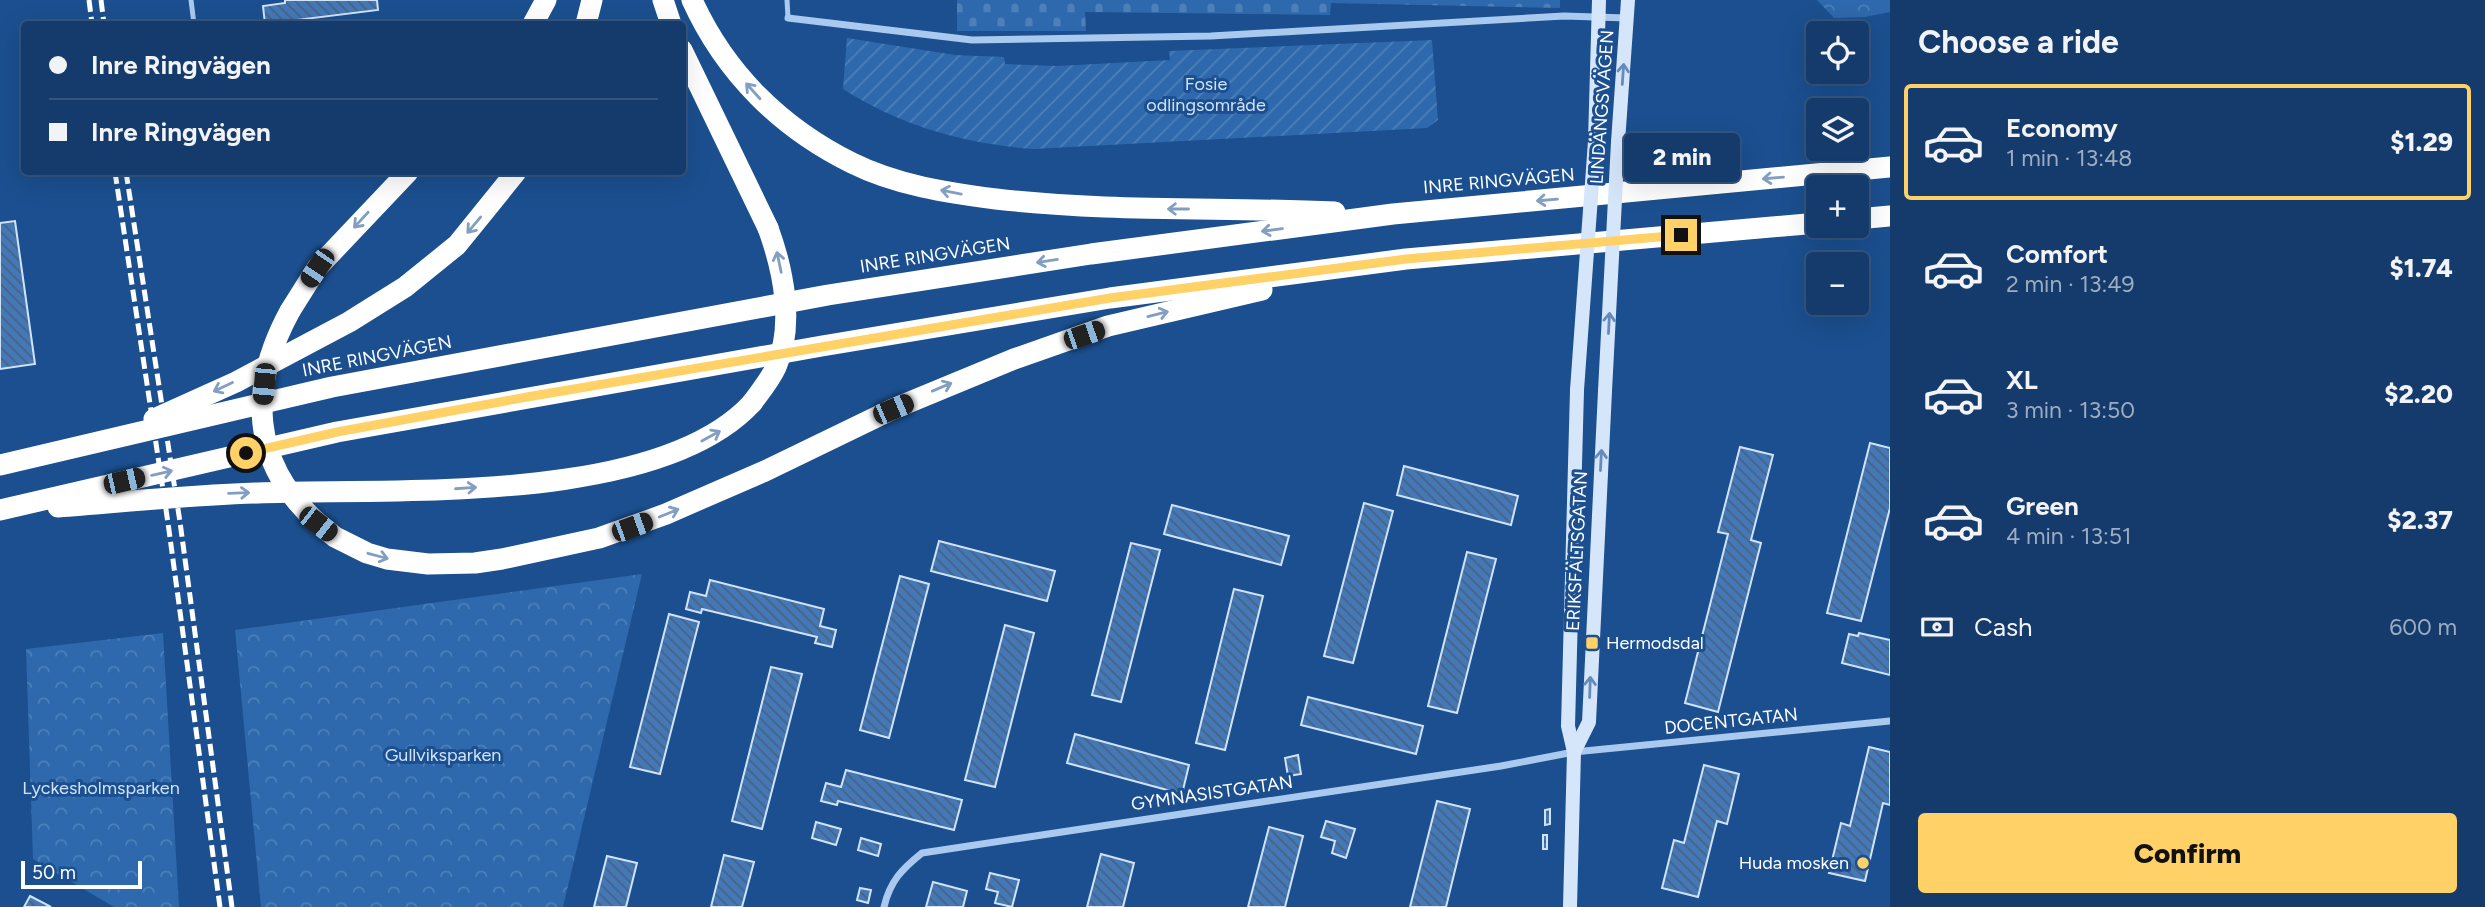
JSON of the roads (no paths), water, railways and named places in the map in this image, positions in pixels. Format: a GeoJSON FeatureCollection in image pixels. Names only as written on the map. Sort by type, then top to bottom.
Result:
{"type":"FeatureCollection","features":[{"type":"Feature","properties":{"kind":"highway"},"geometry":{"type":"LineString","coordinates":[[535,21],[546,0]]}},
{"type":"Feature","properties":{"kind":"highway"},"geometry":{"type":"LineString","coordinates":[[587,21],[592,0]]}},
{"type":"Feature","properties":{"kind":"highway"},"geometry":{"type":"LineString","coordinates":[[663,0],[670,21]]}},
{"type":"Feature","properties":{"kind":"highway"},"geometry":{"type":"LineString","coordinates":[[692,0],[711,38],[731,66],[776,114],[803,136],[854,164],[900,181],[958,194],[1030,203],[1122,208],[1393,214]]}},
{"type":"Feature","properties":{"kind":"highway"},"geometry":{"type":"LineString","coordinates":[[0,512],[216,494],[416,491],[515,485],[612,470],[678,452],[736,420],[752,403],[776,366],[784,328],[782,278],[777,252],[768,228],[686,58]]}},
{"type":"Feature","properties":{"kind":"highway","name":"INRE RINGVÄGEN"},"geometry":{"type":"LineString","coordinates":[[0,465],[332,387],[828,295],[1090,254],[1393,214],[1890,167]]}},
{"type":"Feature","properties":{"kind":"highway"},"geometry":{"type":"LineString","coordinates":[[405,175],[317,268],[290,311],[270,354],[264,384],[263,425],[268,454],[282,484],[318,524],[335,537],[367,554],[428,564],[475,563],[599,538],[666,514],[964,378],[1108,326],[1406,259]]}},
{"type":"Feature","properties":{"kind":"highway"},"geometry":{"type":"LineString","coordinates":[[108,440],[236,382],[349,322],[405,287],[457,245],[514,175]]}},
{"type":"Feature","properties":{"kind":"highway"},"geometry":{"type":"LineString","coordinates":[[1869,218],[1890,216]]}},
{"type":"Feature","properties":{"kind":"highway"},"geometry":{"type":"LineString","coordinates":[[0,512],[337,432],[1110,298],[1406,259],[1806,224]]}},
{"type":"Feature","properties":{"kind":"street","name":"LINDÄNGSVÄGEN"},"geometry":{"type":"LineString","coordinates":[[1577,390],[1591,218],[1599,0]]}},
{"type":"Feature","properties":{"kind":"street","name":"LINDÄNGSVÄGEN"},"geometry":{"type":"LineString","coordinates":[[1605,391],[1628,0]]}},
{"type":"Feature","properties":{"kind":"street"},"geometry":{"type":"LineString","coordinates":[[788,18],[972,40],[1198,36],[1564,16],[1627,18]]}},
{"type":"Feature","properties":{"kind":"street","name":"ERIKSFÄLTSGATAN"},"geometry":{"type":"LineString","coordinates":[[1570,907],[1574,752],[1568,726],[1577,390]]}},
{"type":"Feature","properties":{"kind":"street","name":"ERIKSFÄLTSGATAN"},"geometry":{"type":"LineString","coordinates":[[1574,752],[1589,722],[1605,391]]}},
{"type":"Feature","properties":{"kind":"street","name":"DOCENTGATAN"},"geometry":{"type":"LineString","coordinates":[[1574,752],[1890,720]]}},
{"type":"Feature","properties":{"kind":"street","name":"GYMNASISTGATAN"},"geometry":{"type":"LineString","coordinates":[[884,907],[891,883],[900,871],[922,853],[1501,766],[1574,752]]}},
{"type":"Feature","properties":{"kind":"lane"},"geometry":{"type":"LineString","coordinates":[[191,0],[194,21]]}},
{"type":"Feature","properties":{"kind":"lane"},"geometry":{"type":"LineString","coordinates":[[787,0],[788,18]]}},
{"type":"Feature","properties":{"kind":"railway"},"geometry":{"type":"LineString","coordinates":[[89,0],[92,21]]}},
{"type":"Feature","properties":{"kind":"railway"},"geometry":{"type":"LineString","coordinates":[[101,0],[104,21]]}},
{"type":"Feature","properties":{"kind":"railway"},"geometry":{"type":"LineString","coordinates":[[115,175],[168,523],[220,907]]}},
{"type":"Feature","properties":{"kind":"railway"},"geometry":{"type":"LineString","coordinates":[[126,175],[180,522],[232,907]]}},
{"type":"Feature","properties":{"kind":"place","name":"Hermodsdal"},"geometry":{"type":"Point","coordinates":[1592,643]}},
{"type":"Feature","properties":{"kind":"place","name":"Huda mosken"},"geometry":{"type":"Point","coordinates":[1863,863]}},
{"type":"Feature","properties":{"kind":"park label","name":"Fosie odlingsområde"},"geometry":{"type":"Point","coordinates":[1206,94]}},
{"type":"Feature","properties":{"kind":"park label","name":"Gullviksparken"},"geometry":{"type":"Point","coordinates":[443,755]}},
{"type":"Feature","properties":{"kind":"park label","name":"Lyckesholmsparken"},"geometry":{"type":"Point","coordinates":[101,788]}}]}
